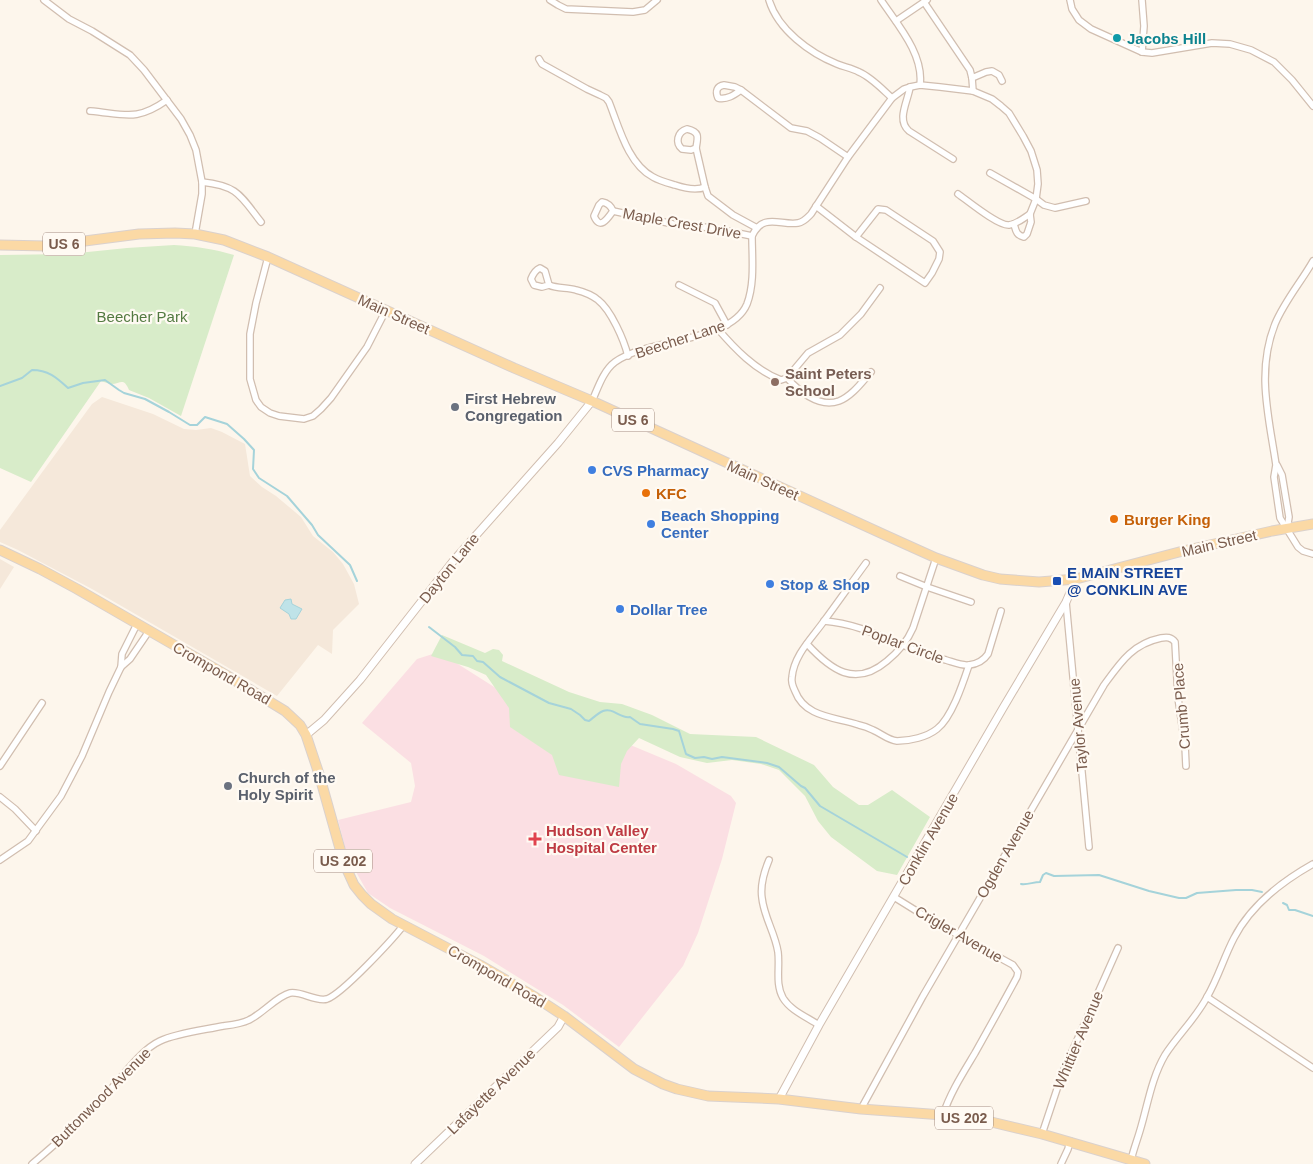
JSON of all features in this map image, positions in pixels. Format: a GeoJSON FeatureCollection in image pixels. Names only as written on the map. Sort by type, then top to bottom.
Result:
{"type":"FeatureCollection","features":[{"type":"Feature","properties":{"kind":"main road","name":"Main Street"},"geometry":{"type":"LineString","coordinates":[[0,244],[46,246],[139,234],[175,233],[196,234],[224,240],[268,257],[514,368],[592,401],[936,558],[1000,579],[1039,582],[1076,578],[1192,549],[1313,524]]}},
{"type":"Feature","properties":{"kind":"main road","name":"Crompond Road"},"geometry":{"type":"LineString","coordinates":[[0,550],[40,569],[137,624],[276,705],[293,718],[306,735],[320,774],[340,852],[348,874],[354,885],[371,904],[403,926],[480,965],[518,987],[564,1016],[634,1069],[663,1084],[708,1096],[778,1099],[983,1120],[1042,1134],[1145,1164]]}},
{"type":"Feature","properties":{"kind":"street"},"geometry":{"type":"LineString","coordinates":[[44,0],[69,19],[130,55],[167,100],[190,135],[196,150],[202,182],[196,234]]}},
{"type":"Feature","properties":{"kind":"street"},"geometry":{"type":"LineString","coordinates":[[550,0],[566,8],[589,11],[633,12],[645,10],[657,0]]}},
{"type":"Feature","properties":{"kind":"street"},"geometry":{"type":"LineString","coordinates":[[769,0],[783,24],[799,42],[837,64],[860,72],[892,98]]}},
{"type":"Feature","properties":{"kind":"street"},"geometry":{"type":"LineString","coordinates":[[881,0],[917,57],[921,76],[920,85]]}},
{"type":"Feature","properties":{"kind":"street"},"geometry":{"type":"LineString","coordinates":[[1070,0],[1072,9],[1079,20],[1091,29],[1142,52],[1152,53],[1212,44],[1230,44],[1251,50],[1274,62],[1292,80],[1313,106]]}},
{"type":"Feature","properties":{"kind":"street"},"geometry":{"type":"LineString","coordinates":[[1142,0],[1144,26],[1142,52]]}},
{"type":"Feature","properties":{"kind":"street"},"geometry":{"type":"LineString","coordinates":[[896,22],[926,1],[970,70],[973,91]]}},
{"type":"Feature","properties":{"kind":"street"},"geometry":{"type":"LineString","coordinates":[[539,59],[542,64],[606,98],[629,150],[642,170],[653,177],[679,187],[701,189],[705,187]]}},
{"type":"Feature","properties":{"kind":"street"},"geometry":{"type":"LineString","coordinates":[[972,78],[992,71],[999,75],[1002,81]]}},
{"type":"Feature","properties":{"kind":"street"},"geometry":{"type":"LineString","coordinates":[[752,236],[757,228],[765,223],[772,221],[799,223],[806,220],[892,98],[904,89],[920,85],[973,91],[992,99],[1009,113],[1031,151],[1037,170],[1038,184],[1027,234],[1024,237],[1017,234],[1014,224]]}},
{"type":"Feature","properties":{"kind":"street"},"geometry":{"type":"LineString","coordinates":[[910,87],[902,119],[904,126],[953,159]]}},
{"type":"Feature","properties":{"kind":"street"},"geometry":{"type":"LineString","coordinates":[[741,90],[792,128],[807,131],[848,158]]}},
{"type":"Feature","properties":{"kind":"street"},"geometry":{"type":"LineString","coordinates":[[90,111],[135,115],[155,109],[167,100]]}},
{"type":"Feature","properties":{"kind":"street"},"geometry":{"type":"LineString","coordinates":[[696,148],[708,196],[733,215],[757,228]]}},
{"type":"Feature","properties":{"kind":"street"},"geometry":{"type":"LineString","coordinates":[[990,173],[1044,205],[1055,208],[1086,202]]}},
{"type":"Feature","properties":{"kind":"street"},"geometry":{"type":"LineString","coordinates":[[202,182],[218,184],[234,190],[261,222]]}},
{"type":"Feature","properties":{"kind":"street"},"geometry":{"type":"LineString","coordinates":[[958,194],[986,214],[1007,225],[1014,224],[1030,214]]}},
{"type":"Feature","properties":{"kind":"street"},"geometry":{"type":"LineString","coordinates":[[816,206],[856,237],[925,283],[940,259],[940,252],[933,241],[886,210],[878,209],[856,237]]}},
{"type":"Feature","properties":{"kind":"street","name":"Maple Crest Drive"},"geometry":{"type":"LineString","coordinates":[[613,211],[673,224],[713,228],[752,236]]}},
{"type":"Feature","properties":{"kind":"street","name":"Beecher Lane"},"geometry":{"type":"LineString","coordinates":[[592,401],[604,375],[615,362],[639,351],[704,334],[727,325],[740,316],[750,294],[752,236]]}},
{"type":"Feature","properties":{"kind":"street"},"geometry":{"type":"LineString","coordinates":[[268,257],[250,334],[250,379],[256,400],[261,407],[270,413],[304,419],[313,416],[322,409],[356,365],[386,310]]}},
{"type":"Feature","properties":{"kind":"street"},"geometry":{"type":"LineString","coordinates":[[1313,261],[1275,324],[1265,367],[1264,388],[1276,465],[1274,477],[1280,518],[1298,547],[1313,554]]}},
{"type":"Feature","properties":{"kind":"street"},"geometry":{"type":"LineString","coordinates":[[549,285],[558,288],[575,289],[598,300],[615,323],[628,356]]}},
{"type":"Feature","properties":{"kind":"street"},"geometry":{"type":"LineString","coordinates":[[679,285],[715,303],[727,325]]}},
{"type":"Feature","properties":{"kind":"street"},"geometry":{"type":"LineString","coordinates":[[717,328],[735,349],[760,370],[781,380],[788,378],[808,352],[840,335],[861,314],[880,288]]}},
{"type":"Feature","properties":{"kind":"street"},"geometry":{"type":"LineString","coordinates":[[788,378],[802,392],[812,398],[821,402],[834,402],[850,394],[871,372]]}},
{"type":"Feature","properties":{"kind":"street","name":"Dayton Lane"},"geometry":{"type":"LineString","coordinates":[[306,735],[324,720],[354,687],[454,560],[592,401]]}},
{"type":"Feature","properties":{"kind":"street"},"geometry":{"type":"LineString","coordinates":[[807,644],[820,658],[835,669],[858,675],[877,669],[894,656],[908,639],[936,558]]}},
{"type":"Feature","properties":{"kind":"street"},"geometry":{"type":"LineString","coordinates":[[866,563],[807,644],[794,666],[792,678],[797,697],[811,711],[822,716],[858,724],[895,740],[907,740],[923,736],[938,728],[952,708],[969,665],[985,659],[988,654],[1001,611]]}},
{"type":"Feature","properties":{"kind":"street"},"geometry":{"type":"LineString","coordinates":[[900,576],[971,602]]}},
{"type":"Feature","properties":{"kind":"street","name":"Conklin Avenue"},"geometry":{"type":"LineString","coordinates":[[778,1099],[819,1025],[1066,602],[1076,578]]}},
{"type":"Feature","properties":{"kind":"street","name":"Taylor Avenue"},"geometry":{"type":"LineString","coordinates":[[1066,602],[1089,847]]}},
{"type":"Feature","properties":{"kind":"street","name":"Poplar Circle"},"geometry":{"type":"LineString","coordinates":[[824,621],[848,624],[904,644],[936,658],[969,665]]}},
{"type":"Feature","properties":{"kind":"street"},"geometry":{"type":"LineString","coordinates":[[0,860],[28,841],[62,796],[76,769],[121,667],[122,654],[137,624]]}},
{"type":"Feature","properties":{"kind":"street"},"geometry":{"type":"LineString","coordinates":[[121,667],[130,659],[149,631]]}},
{"type":"Feature","properties":{"kind":"street","name":"Ogden Avenue"},"geometry":{"type":"LineString","coordinates":[[861,1109],[919,1004],[1104,684],[1129,653],[1140,646],[1162,638],[1170,638],[1175,642],[1175,647]]}},
{"type":"Feature","properties":{"kind":"street","name":"Crumb Place"},"geometry":{"type":"LineString","coordinates":[[1175,647],[1178,698],[1186,766]]}},
{"type":"Feature","properties":{"kind":"street"},"geometry":{"type":"LineString","coordinates":[[0,766],[42,704]]}},
{"type":"Feature","properties":{"kind":"street"},"geometry":{"type":"LineString","coordinates":[[0,797],[15,809],[36,832]]}},
{"type":"Feature","properties":{"kind":"street"},"geometry":{"type":"LineString","coordinates":[[769,860],[763,878],[762,897],[778,951],[779,988],[782,996],[793,1009],[819,1025]]}},
{"type":"Feature","properties":{"kind":"street"},"geometry":{"type":"LineString","coordinates":[[1132,1160],[1156,1076],[1174,1042],[1207,997],[1234,937],[1249,915],[1268,895],[1291,877],[1313,864]]}},
{"type":"Feature","properties":{"kind":"street","name":"Crigler Avenue"},"geometry":{"type":"LineString","coordinates":[[894,897],[931,920],[1013,965],[1018,972],[999,1010],[959,1079],[943,1115]]}},
{"type":"Feature","properties":{"kind":"street","name":"Buttonwood Avenue"},"geometry":{"type":"LineString","coordinates":[[32,1164],[104,1097],[144,1053],[159,1041],[249,1020],[284,995],[292,993],[321,999],[328,998],[347,985],[403,926]]}},
{"type":"Feature","properties":{"kind":"street","name":"Whittier Avenue"},"geometry":{"type":"LineString","coordinates":[[1042,1134],[1062,1074],[1118,948]]}},
{"type":"Feature","properties":{"kind":"street"},"geometry":{"type":"LineString","coordinates":[[1207,997],[1313,1068]]}},
{"type":"Feature","properties":{"kind":"street","name":"Lafayette Avenue"},"geometry":{"type":"LineString","coordinates":[[415,1164],[558,1027],[564,1016]]}},
{"type":"Feature","properties":{"kind":"street"},"geometry":{"type":"LineString","coordinates":[[1061,1164],[1070,1142]]}},
{"type":"Feature","properties":{"kind":"shaded area"},"geometry":{"type":"Polygon","coordinates":[[[102,397],[153,414],[184,429],[211,428],[245,444],[250,476],[301,517],[313,536],[333,552],[343,564],[354,584],[359,604],[333,630],[332,654],[318,645],[277,696],[92,589],[0,542],[0,530],[92,404],[102,397]]]}},
{"type":"Feature","properties":{"kind":"shaded area"},"geometry":{"type":"Polygon","coordinates":[[[0,559],[14,567],[0,589],[0,559]]]}},
{"type":"Feature","properties":{"kind":"shaded area","name":"Hudson Valley Hospital Center"},"geometry":{"type":"Polygon","coordinates":[[[439,652],[510,697],[676,764],[731,796],[736,803],[722,859],[698,933],[683,966],[619,1047],[563,1005],[484,956],[390,908],[368,893],[348,858],[338,820],[411,802],[415,786],[411,763],[362,723],[417,659],[439,652]]]}},
{"type":"Feature","properties":{"kind":"green space","name":"Beecher Park"},"geometry":{"type":"Polygon","coordinates":[[[174,245],[204,248],[234,255],[181,416],[149,398],[129,390],[123,382],[110,384],[101,381],[31,482],[0,468],[0,255],[68,254],[174,245]]]}},
{"type":"Feature","properties":{"kind":"green space"},"geometry":{"type":"Polygon","coordinates":[[[442,635],[485,653],[493,649],[499,650],[503,655],[502,661],[569,692],[600,702],[622,704],[652,715],[690,734],[756,737],[814,765],[833,787],[859,805],[868,805],[892,790],[930,817],[897,875],[877,871],[831,837],[818,821],[805,796],[779,770],[761,764],[732,760],[707,763],[680,757],[639,738],[627,751],[621,764],[619,787],[559,775],[552,755],[510,727],[509,708],[486,675],[468,667],[431,656],[442,635]]]}},
{"type":"Feature","properties":{"kind":"water"},"geometry":{"type":"Polygon","coordinates":[[[291,599],[292,604],[302,609],[296,619],[291,619],[289,614],[280,608],[285,600],[291,599]]]}},
{"type":"Feature","properties":{"kind":"waterway"},"geometry":{"type":"LineString","coordinates":[[0,386],[22,378],[32,370],[43,371],[68,388],[83,383],[105,380],[124,393],[145,399],[190,425],[197,425],[205,417],[227,424],[254,450],[253,469],[259,478],[287,496],[312,525],[318,535],[350,565],[357,581]]}},
{"type":"Feature","properties":{"kind":"waterway"},"geometry":{"type":"LineString","coordinates":[[429,627],[455,647],[462,655],[473,656],[500,677],[549,703],[571,709],[585,720],[589,721],[607,710],[630,717],[640,724],[679,731],[686,754],[695,758],[704,757],[712,759],[722,757],[767,763],[779,767],[805,788],[820,806],[907,857]]}},
{"type":"Feature","properties":{"kind":"waterway"},"geometry":{"type":"LineString","coordinates":[[1021,884],[1040,882],[1046,873],[1054,876],[1099,875],[1149,891],[1179,898],[1186,898],[1197,893],[1236,890],[1262,892]]}},
{"type":"Feature","properties":{"kind":"waterway"},"geometry":{"type":"LineString","coordinates":[[1283,903],[1287,905],[1289,910],[1313,916]]}},
{"type":"Feature","properties":{"kind":"place","name":"Jacobs Hill"},"geometry":{"type":"Point","coordinates":[1117,38]}},
{"type":"Feature","properties":{"kind":"place","name":"Saint Peters School"},"geometry":{"type":"Point","coordinates":[775,382]}},
{"type":"Feature","properties":{"kind":"place","name":"First Hebrew Congregation"},"geometry":{"type":"Point","coordinates":[455,407]}},
{"type":"Feature","properties":{"kind":"place","name":"CVS Pharmacy"},"geometry":{"type":"Point","coordinates":[592,470]}},
{"type":"Feature","properties":{"kind":"place","name":"KFC"},"geometry":{"type":"Point","coordinates":[646,493]}},
{"type":"Feature","properties":{"kind":"place","name":"Burger King"},"geometry":{"type":"Point","coordinates":[1114,519]}},
{"type":"Feature","properties":{"kind":"place","name":"Beach Shopping Center"},"geometry":{"type":"Point","coordinates":[651,524]}},
{"type":"Feature","properties":{"kind":"place","name":"E MAIN STREET @ CONKLIN AVE"},"geometry":{"type":"Point","coordinates":[1057,581]}},
{"type":"Feature","properties":{"kind":"place","name":"Stop & Shop"},"geometry":{"type":"Point","coordinates":[770,584]}},
{"type":"Feature","properties":{"kind":"place","name":"Dollar Tree"},"geometry":{"type":"Point","coordinates":[620,609]}},
{"type":"Feature","properties":{"kind":"place","name":"Church of the Holy Spirit"},"geometry":{"type":"Point","coordinates":[228,786]}},
{"type":"Feature","properties":{"kind":"place","name":"Hudson Valley Hospital Center"},"geometry":{"type":"Point","coordinates":[535,839]}}]}
